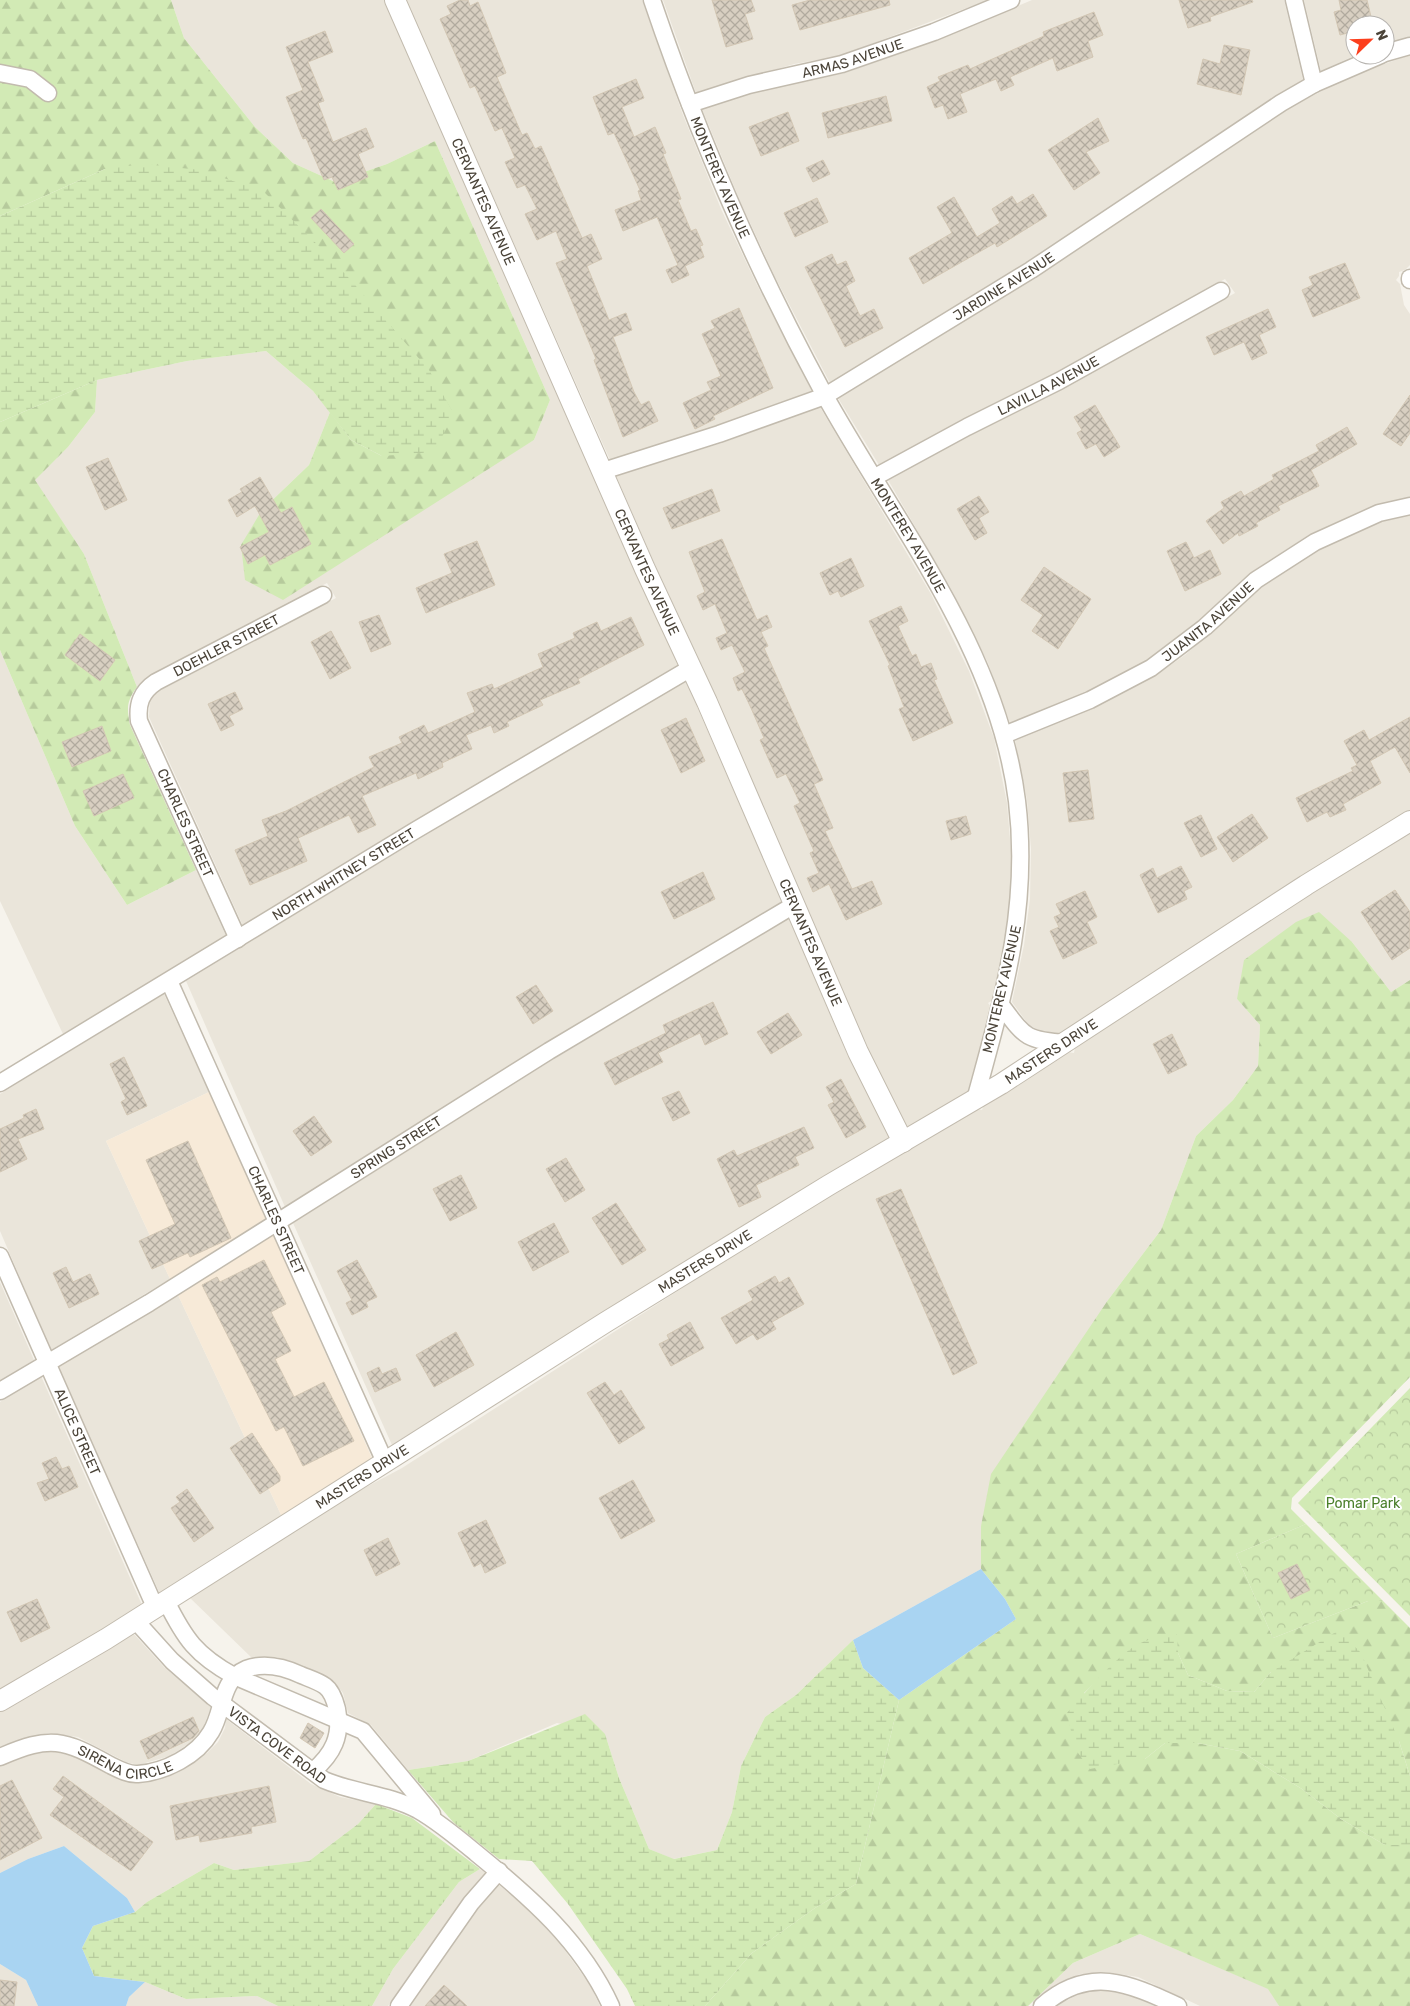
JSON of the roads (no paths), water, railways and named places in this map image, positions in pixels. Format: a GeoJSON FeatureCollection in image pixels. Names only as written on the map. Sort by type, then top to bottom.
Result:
{"type":"FeatureCollection","features":[{"type":"Feature","properties":{"kind":"street","name":"CERVANTES AVENUE"},"geometry":{"type":"LineString","coordinates":[[395,0],[691,668],[858,1052],[904,1142]]}},
{"type":"Feature","properties":{"kind":"street","name":"MONTEREY AVENUE"},"geometry":{"type":"LineString","coordinates":[[652,0],[690,104],[750,247],[825,396],[875,477],[944,598],[991,696],[1004,735],[1012,771],[1021,850],[1020,899],[1015,945],[975,1100]]}},
{"type":"Feature","properties":{"kind":"street","name":"ARMAS AVENUE"},"geometry":{"type":"LineString","coordinates":[[690,104],[750,85],[842,64],[934,32],[1011,0]]}},
{"type":"Feature","properties":{"kind":"street"},"geometry":{"type":"LineString","coordinates":[[1294,0],[1314,84]]}},
{"type":"Feature","properties":{"kind":"street"},"geometry":{"type":"LineString","coordinates":[[1395,51],[1410,46]]}},
{"type":"Feature","properties":{"kind":"street","name":"JARDINE AVENUE"},"geometry":{"type":"LineString","coordinates":[[603,471],[720,434],[825,396],[1031,270],[1280,103],[1314,84],[1358,65]]}},
{"type":"Feature","properties":{"kind":"street"},"geometry":{"type":"LineString","coordinates":[[0,73],[30,78],[48,93]]}},
{"type":"Feature","properties":{"kind":"street","name":"LAVILLA AVENUE"},"geometry":{"type":"LineString","coordinates":[[875,477],[967,427],[1059,381],[1221,291]]}},
{"type":"Feature","properties":{"kind":"street","name":"JUANITA AVENUE"},"geometry":{"type":"LineString","coordinates":[[1004,735],[1098,696],[1151,668],[1205,627],[1256,580],[1315,542],[1379,513],[1410,506]]}},
{"type":"Feature","properties":{"kind":"street","name":"DOEHLER STREET"},"geometry":{"type":"LineString","coordinates":[[138,705],[147,688],[156,682],[323,595]]}},
{"type":"Feature","properties":{"kind":"street","name":"NORTH WHITNEY STREET"},"geometry":{"type":"LineString","coordinates":[[0,1083],[416,830],[691,668]]}},
{"type":"Feature","properties":{"kind":"street","name":"CHARLES STREET"},"geometry":{"type":"LineString","coordinates":[[138,705],[139,721],[238,939]]}},
{"type":"Feature","properties":{"kind":"street","name":"MASTERS DRIVE"},"geometry":{"type":"LineString","coordinates":[[0,1701],[135,1620],[384,1460],[630,1306],[829,1185],[975,1100],[1066,1043],[1306,885],[1410,820]]}},
{"type":"Feature","properties":{"kind":"street","name":"SPRING STREET"},"geometry":{"type":"LineString","coordinates":[[0,1391],[149,1303],[549,1051],[794,905]]}},
{"type":"Feature","properties":{"kind":"street","name":"CHARLES STREET"},"geometry":{"type":"LineString","coordinates":[[169,981],[384,1460]]}},
{"type":"Feature","properties":{"kind":"street"},"geometry":{"type":"LineString","coordinates":[[1001,1005],[1020,1030],[1036,1041],[1066,1043]]}},
{"type":"Feature","properties":{"kind":"street","name":"ALICE STREET"},"geometry":{"type":"LineString","coordinates":[[0,1256],[46,1363],[160,1604]]}},
{"type":"Feature","properties":{"kind":"street","name":"VISTA COVE ROAD"},"geometry":{"type":"LineString","coordinates":[[160,1604],[197,1652],[234,1676],[363,1731],[385,1755],[410,1790],[446,1828]]}},
{"type":"Feature","properties":{"kind":"street","name":"VISTA COVE ROAD"},"geometry":{"type":"LineString","coordinates":[[135,1620],[172,1662],[222,1704],[324,1780],[343,1788],[383,1796],[418,1810],[446,1828],[538,1905],[569,1939],[599,1980],[611,2006]]}},
{"type":"Feature","properties":{"kind":"street"},"geometry":{"type":"LineString","coordinates":[[234,1676],[247,1669],[273,1665],[293,1671],[325,1686],[335,1699],[339,1720],[338,1738],[327,1758],[313,1771]]}},
{"type":"Feature","properties":{"kind":"street","name":"SIRENA CIRCLE"},"geometry":{"type":"LineString","coordinates":[[0,1757],[21,1748],[50,1742],[75,1746],[121,1771],[137,1775],[174,1764],[201,1746],[212,1731],[225,1690],[234,1676]]}},
{"type":"Feature","properties":{"kind":"street"},"geometry":{"type":"LineString","coordinates":[[399,2006],[471,1903],[499,1871]]}},
{"type":"Feature","properties":{"kind":"street"},"geometry":{"type":"LineString","coordinates":[[1042,2006],[1052,1997],[1080,1983],[1104,1980],[1135,1986],[1178,2006]]}},
{"type":"Feature","properties":{"kind":"water"},"geometry":{"type":"Polygon","coordinates":[[[981,1569],[1005,1599],[1016,1619],[899,1700],[863,1668],[853,1640],[981,1569]]]}},
{"type":"Feature","properties":{"kind":"water"},"geometry":{"type":"Polygon","coordinates":[[[64,1846],[127,1898],[135,1912],[93,1926],[82,1948],[94,1976],[145,1982],[129,1997],[126,2006],[38,2006],[26,1980],[0,1964],[0,1873],[28,1859],[64,1846]]]}},
{"type":"Feature","properties":{"kind":"park label","name":"Pomar Park"},"geometry":{"type":"Point","coordinates":[1363,1503]}}]}
